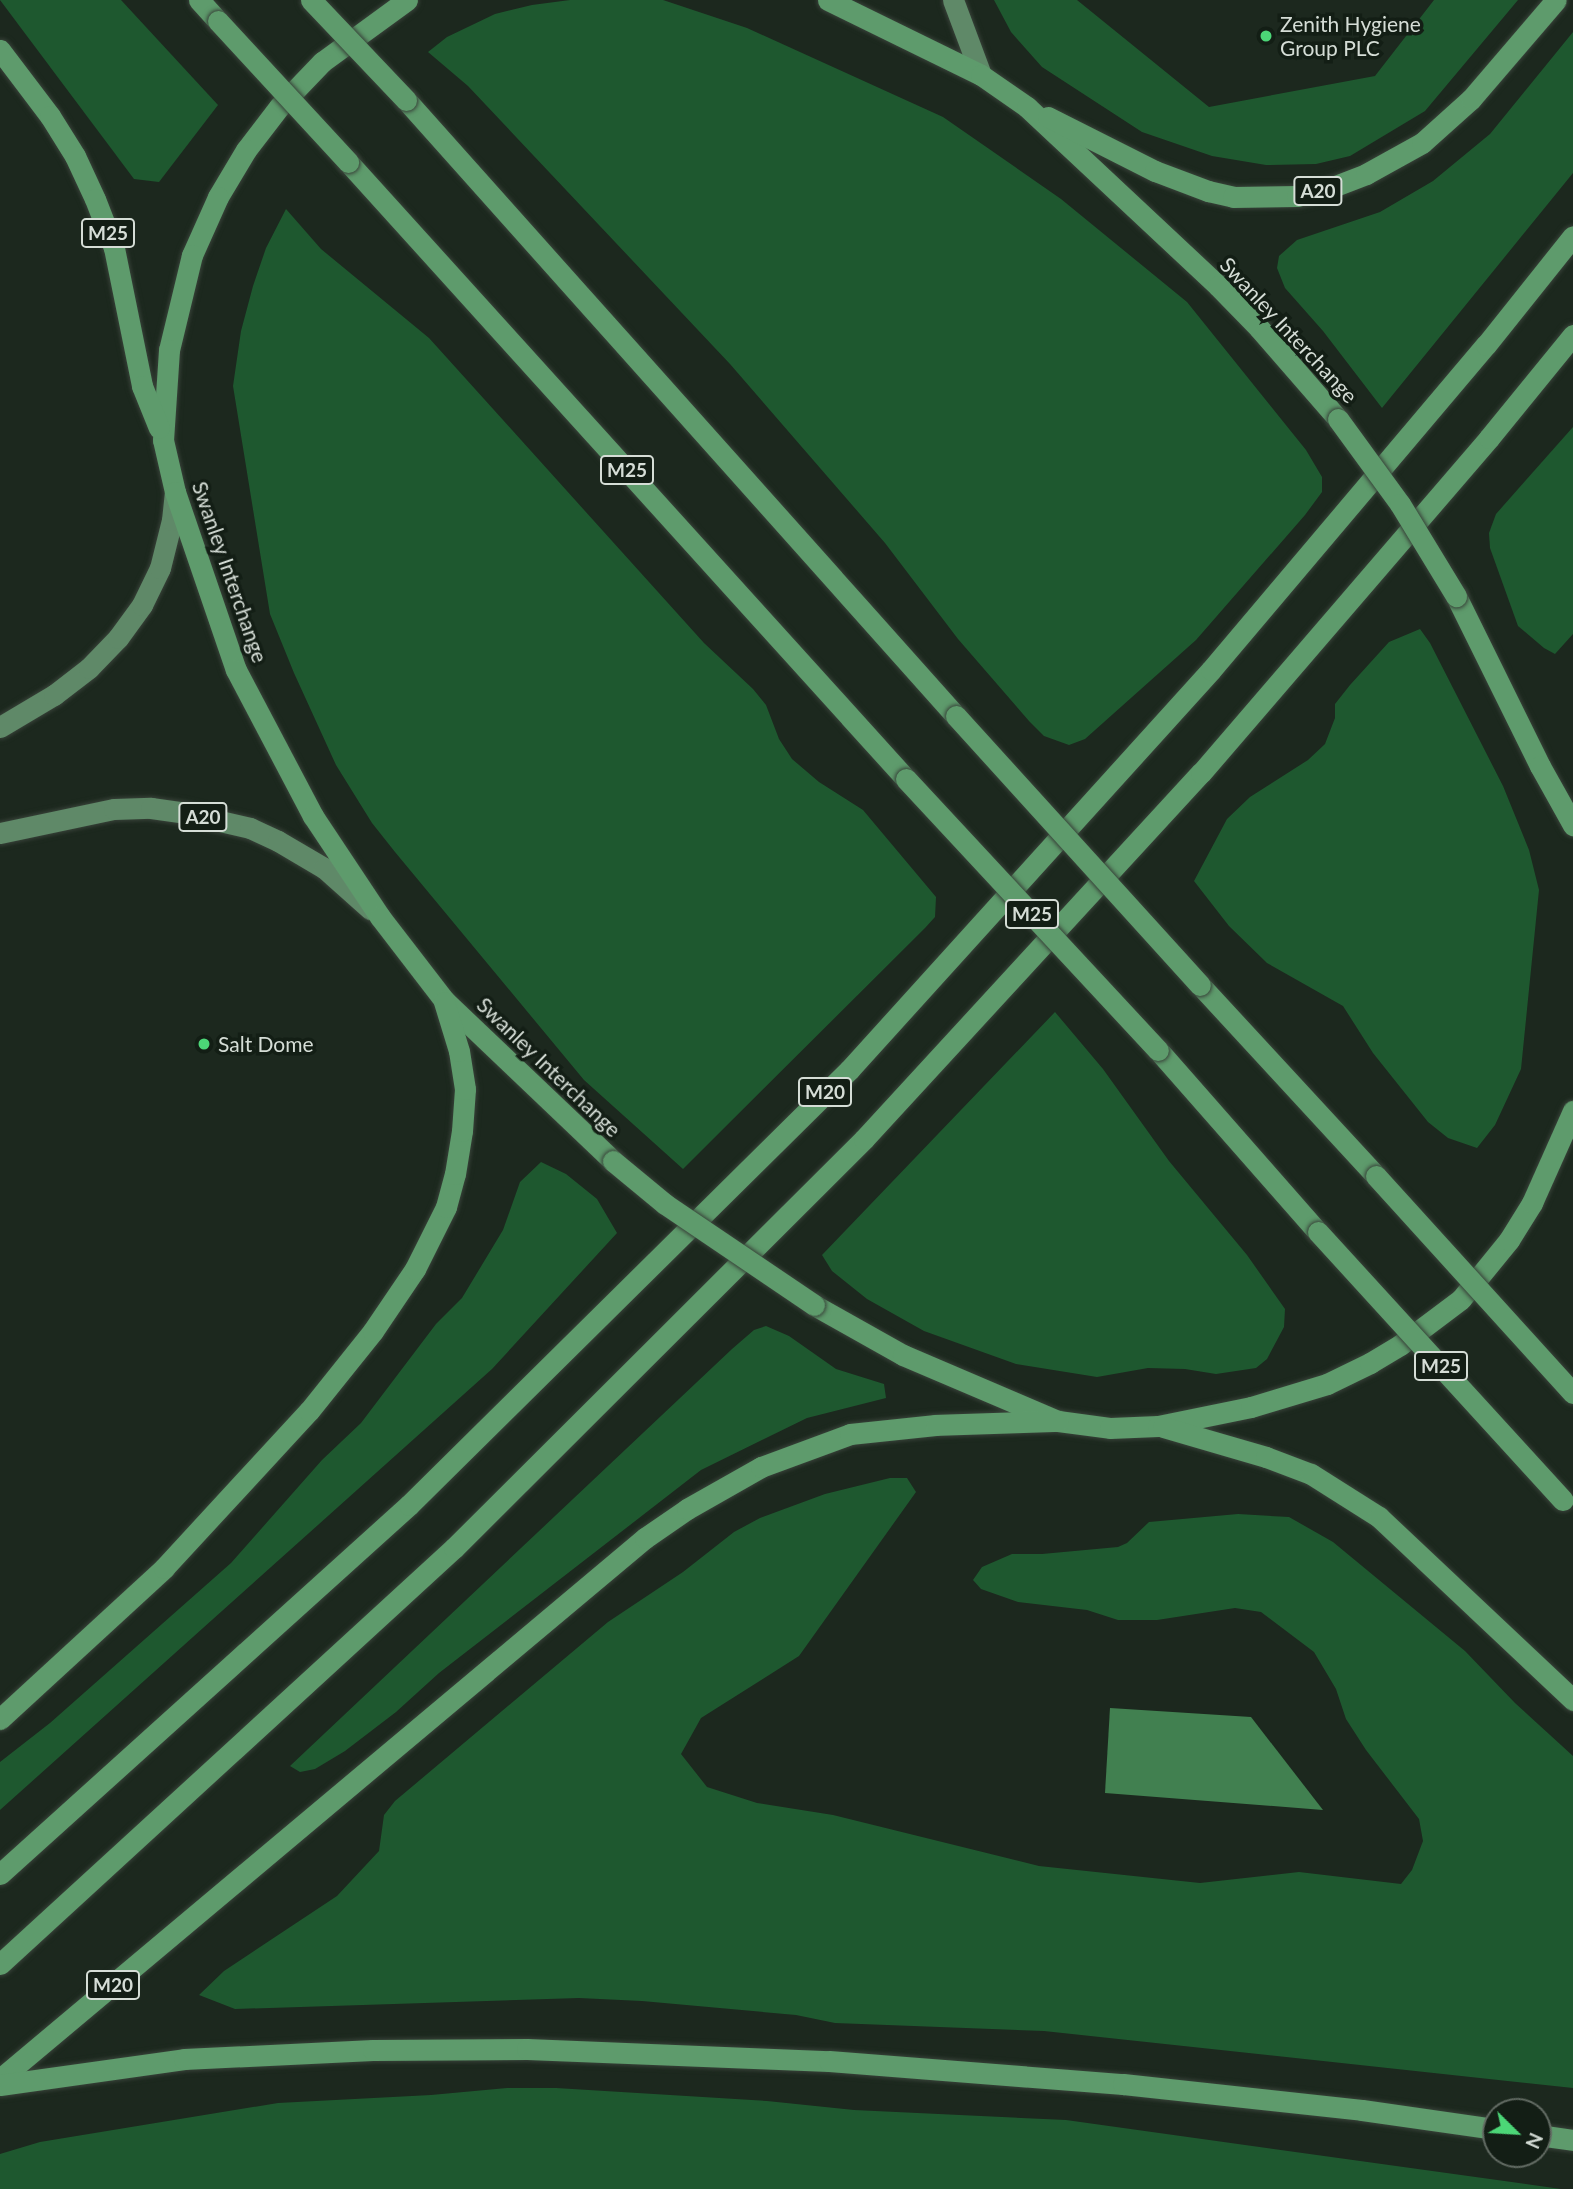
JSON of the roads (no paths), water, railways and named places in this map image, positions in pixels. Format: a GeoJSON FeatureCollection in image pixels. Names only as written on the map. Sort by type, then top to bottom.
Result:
{"type":"FeatureCollection","features":[{"type":"Feature","properties":{"kind":"highway","name":"M25"},"geometry":{"type":"LineString","coordinates":[[199,0],[906,779],[1158,1050],[1318,1232],[1568,1506]]}},
{"type":"Feature","properties":{"kind":"highway"},"geometry":{"type":"LineString","coordinates":[[311,0],[406,100],[956,716],[1573,1392]]}},
{"type":"Feature","properties":{"kind":"highway","name":"Swanley Interchange"},"geometry":{"type":"LineString","coordinates":[[407,0],[355,36],[305,80],[246,150],[218,197],[192,255],[169,350],[163,440],[175,492],[236,670],[313,816],[380,917],[444,1000],[613,1161],[665,1204],[814,1305],[903,1355],[1058,1421],[1110,1428],[1158,1426],[1251,1407],[1327,1384],[1400,1345],[1452,1306],[1509,1240],[1532,1203],[1573,1111]]}},
{"type":"Feature","properties":{"kind":"highway","name":"Swanley Interchange"},"geometry":{"type":"LineString","coordinates":[[828,0],[981,75],[1027,107],[1226,295],[1302,375],[1400,504],[1456,596],[1540,766],[1573,825]]}},
{"type":"Feature","properties":{"kind":"highway","name":"A20"},"geometry":{"type":"LineString","coordinates":[[1027,107],[1155,171],[1208,191],[1233,197],[1297,195],[1366,174],[1422,143],[1471,99],[1556,0]]}},
{"type":"Feature","properties":{"kind":"highway","name":"M25"},"geometry":{"type":"LineString","coordinates":[[0,50],[50,116],[75,156],[95,199],[114,248],[142,386],[163,440]]}},
{"type":"Feature","properties":{"kind":"highway","name":"M20"},"geometry":{"type":"LineString","coordinates":[[0,1874],[409,1505],[849,1070],[1211,670],[1486,345],[1573,236]]}},
{"type":"Feature","properties":{"kind":"highway","name":"M20"},"geometry":{"type":"LineString","coordinates":[[0,1964],[454,1548],[864,1139],[1201,773],[1480,449],[1573,335]]}},
{"type":"Feature","properties":{"kind":"highway"},"geometry":{"type":"LineString","coordinates":[[0,1719],[164,1568],[309,1411],[373,1331],[415,1269],[446,1207],[463,1131],[465,1089],[459,1051],[444,1000]]}},
{"type":"Feature","properties":{"kind":"highway","name":"M20"},"geometry":{"type":"LineString","coordinates":[[0,2079],[645,1538],[687,1509],[761,1467],[850,1434],[936,1424],[1058,1421]]}},
{"type":"Feature","properties":{"kind":"highway"},"geometry":{"type":"LineString","coordinates":[[1158,1426],[1266,1457],[1311,1474],[1379,1517],[1573,1700]]}},
{"type":"Feature","properties":{"kind":"highway"},"geometry":{"type":"LineString","coordinates":[[0,2085],[184,2059],[373,2050],[527,2049],[829,2061],[1123,2084],[1362,2110],[1482,2127]]}},
{"type":"Feature","properties":{"kind":"highway"},"geometry":{"type":"LineString","coordinates":[[1552,2137],[1573,2140]]}},
{"type":"Feature","properties":{"kind":"main road"},"geometry":{"type":"LineString","coordinates":[[953,0],[981,75]]}},
{"type":"Feature","properties":{"kind":"main road"},"geometry":{"type":"LineString","coordinates":[[0,727],[54,695],[89,668],[118,638],[142,605],[160,568],[172,520],[175,492]]}},
{"type":"Feature","properties":{"kind":"main road","name":"A20"},"geometry":{"type":"LineString","coordinates":[[0,833],[114,809],[151,808],[185,813],[250,828],[278,841],[324,869],[380,917]]}},
{"type":"Feature","properties":{"kind":"place","name":"Zenith Hygiene Group PLC"},"geometry":{"type":"Point","coordinates":[1266,36]}},
{"type":"Feature","properties":{"kind":"place","name":"Salt Dome"},"geometry":{"type":"Point","coordinates":[204,1044]}}]}
